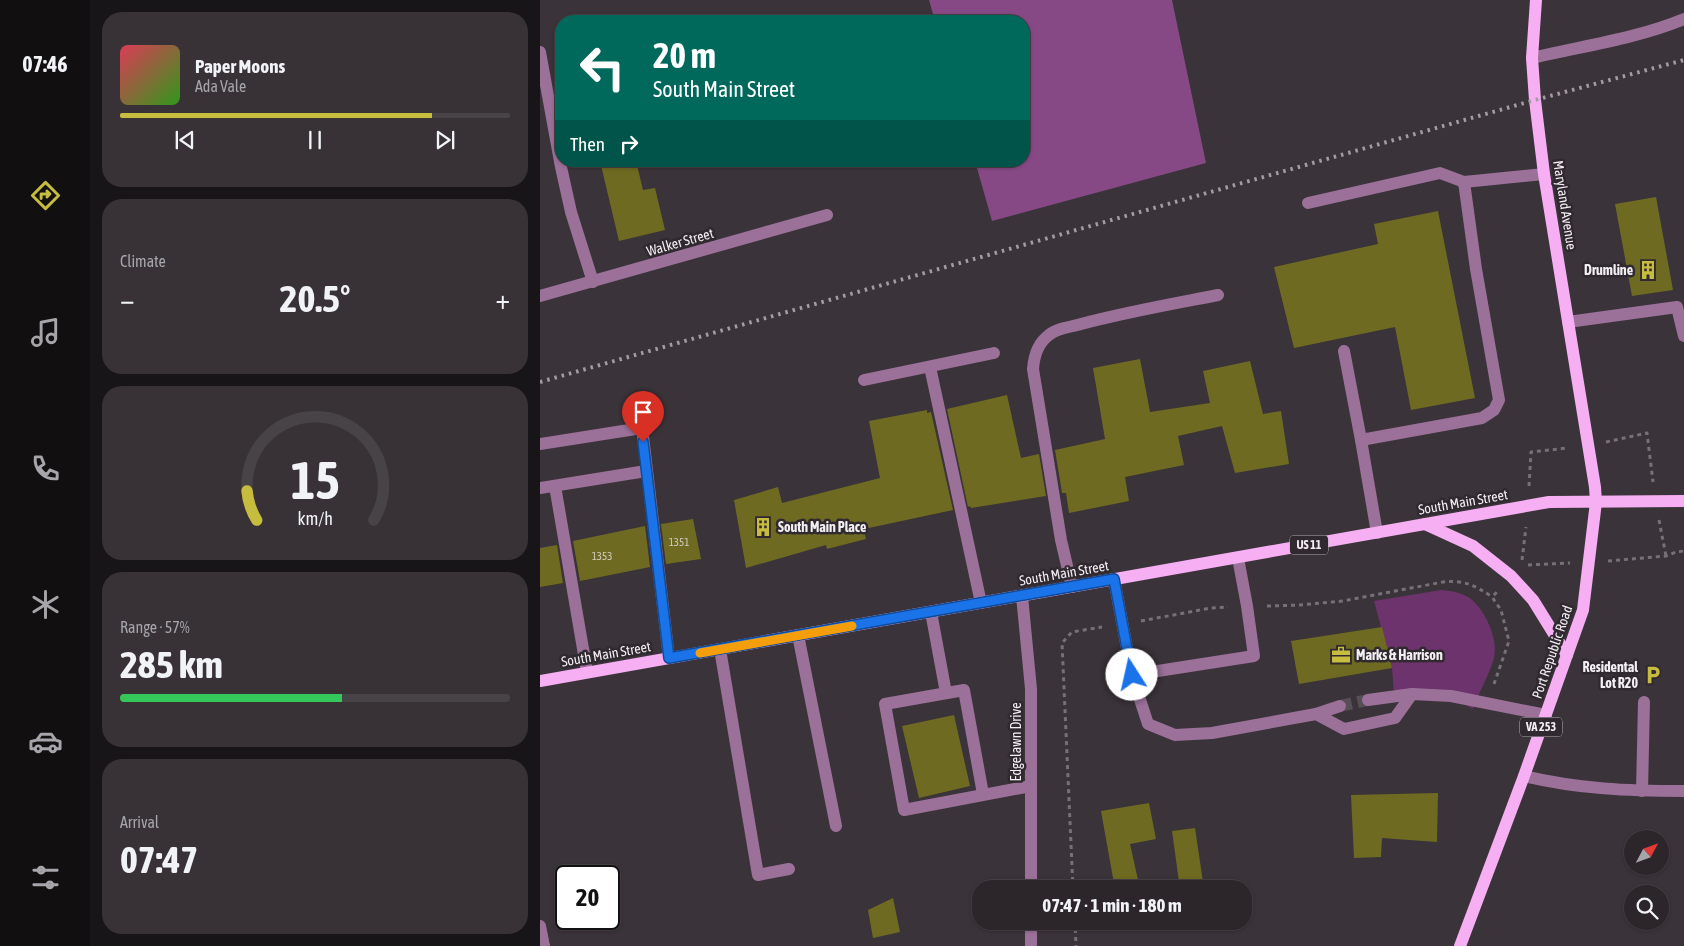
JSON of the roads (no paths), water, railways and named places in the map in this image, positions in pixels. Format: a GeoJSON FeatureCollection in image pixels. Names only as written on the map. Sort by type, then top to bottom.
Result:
{"type":"FeatureCollection","features":[{"type":"Feature","properties":{"kind":"main road","name":"Maryland Avenue"},"geometry":{"type":"LineString","coordinates":[[1536,0],[1532,58],[1535,100],[1544,174],[1596,502]]}},
{"type":"Feature","properties":{"kind":"main road","name":"South Main Street"},"geometry":{"type":"LineString","coordinates":[[540,681],[1550,502],[1684,501]]}},
{"type":"Feature","properties":{"kind":"main road","name":"Port Republic Road"},"geometry":{"type":"LineString","coordinates":[[1460,946],[1524,776],[1583,610],[1596,502]]}},
{"type":"Feature","properties":{"kind":"main road"},"geometry":{"type":"LineString","coordinates":[[1425,524],[1473,546],[1512,576],[1533,600],[1567,655]]}},
{"type":"Feature","properties":{"kind":"street"},"geometry":{"type":"LineString","coordinates":[[1532,58],[1619,40],[1684,19]]}},
{"type":"Feature","properties":{"kind":"street"},"geometry":{"type":"LineString","coordinates":[[540,52],[555,138]]}},
{"type":"Feature","properties":{"kind":"street"},"geometry":{"type":"LineString","coordinates":[[560,167],[571,212],[593,282]]}},
{"type":"Feature","properties":{"kind":"street"},"geometry":{"type":"LineString","coordinates":[[1308,203],[1440,173],[1464,182],[1544,174]]}},
{"type":"Feature","properties":{"kind":"street"},"geometry":{"type":"LineString","coordinates":[[1361,440],[1482,418],[1494,410],[1499,400],[1476,269],[1464,182]]}},
{"type":"Feature","properties":{"kind":"street","name":"Walker Street"},"geometry":{"type":"LineString","coordinates":[[540,296],[828,215]]}},
{"type":"Feature","properties":{"kind":"street"},"geometry":{"type":"LineString","coordinates":[[1072,587],[1061,540],[1033,369],[1034,355],[1038,346],[1052,332],[1065,328],[1218,295]]}},
{"type":"Feature","properties":{"kind":"street"},"geometry":{"type":"LineString","coordinates":[[1568,322],[1678,307],[1684,336]]}},
{"type":"Feature","properties":{"kind":"street"},"geometry":{"type":"LineString","coordinates":[[1344,351],[1377,533]]}},
{"type":"Feature","properties":{"kind":"street"},"geometry":{"type":"LineString","coordinates":[[864,380],[994,353]]}},
{"type":"Feature","properties":{"kind":"street"},"geometry":{"type":"LineString","coordinates":[[930,367],[981,603]]}},
{"type":"Feature","properties":{"kind":"street"},"geometry":{"type":"LineString","coordinates":[[540,444],[642,428],[669,658]]}},
{"type":"Feature","properties":{"kind":"street"},"geometry":{"type":"LineString","coordinates":[[540,488],[646,471]]}},
{"type":"Feature","properties":{"kind":"street"},"geometry":{"type":"LineString","coordinates":[[555,486],[587,672]]}},
{"type":"Feature","properties":{"kind":"street"},"geometry":{"type":"LineString","coordinates":[[1132,675],[1254,656],[1238,558]]}},
{"type":"Feature","properties":{"kind":"street"},"geometry":{"type":"LineString","coordinates":[[1114,579],[1132,675],[1148,724],[1175,735],[1212,733],[1316,714],[1340,706]]}},
{"type":"Feature","properties":{"kind":"street","name":"Edgelawn Drive"},"geometry":{"type":"LineString","coordinates":[[1022,596],[1031,689],[1031,880]]}},
{"type":"Feature","properties":{"kind":"street"},"geometry":{"type":"LineString","coordinates":[[930,612],[946,693]]}},
{"type":"Feature","properties":{"kind":"street"},"geometry":{"type":"LineString","coordinates":[[798,636],[836,826]]}},
{"type":"Feature","properties":{"kind":"street"},"geometry":{"type":"LineString","coordinates":[[720,649],[758,875],[789,869]]}},
{"type":"Feature","properties":{"kind":"street"},"geometry":{"type":"LineString","coordinates":[[983,794],[964,690],[885,704],[904,810],[1031,786]]}},
{"type":"Feature","properties":{"kind":"street"},"geometry":{"type":"LineString","coordinates":[[1316,714],[1344,729],[1395,718],[1412,694]]}},
{"type":"Feature","properties":{"kind":"street"},"geometry":{"type":"LineString","coordinates":[[1368,700],[1412,694],[1451,696],[1546,714]]}},
{"type":"Feature","properties":{"kind":"street"},"geometry":{"type":"LineString","coordinates":[[1642,791],[1644,702]]}},
{"type":"Feature","properties":{"kind":"street"},"geometry":{"type":"LineString","coordinates":[[1524,776],[1592,788],[1684,791]]}},
{"type":"Feature","properties":{"kind":"street"},"geometry":{"type":"LineString","coordinates":[[540,926],[544,946]]}},
{"type":"Feature","properties":{"kind":"street"},"geometry":{"type":"LineString","coordinates":[[1031,930],[1031,946]]}},
{"type":"Feature","properties":{"kind":"tunnel"},"geometry":{"type":"LineString","coordinates":[[1340,706],[1368,700]]}},
{"type":"Feature","properties":{"kind":"railway"},"geometry":{"type":"LineString","coordinates":[[540,382],[1535,100],[1684,60]]}},
{"type":"Feature","properties":{"kind":"place","name":"Drumline"},"geometry":{"type":"Point","coordinates":[1648,270]}},
{"type":"Feature","properties":{"kind":"place","name":"South Main Place"},"geometry":{"type":"Point","coordinates":[763,527]}},
{"type":"Feature","properties":{"kind":"place","name":"Marks & Harrison"},"geometry":{"type":"Point","coordinates":[1341,655]}},
{"type":"Feature","properties":{"kind":"place","name":"Residental Lot R20"},"geometry":{"type":"Point","coordinates":[1653,675]}}]}
